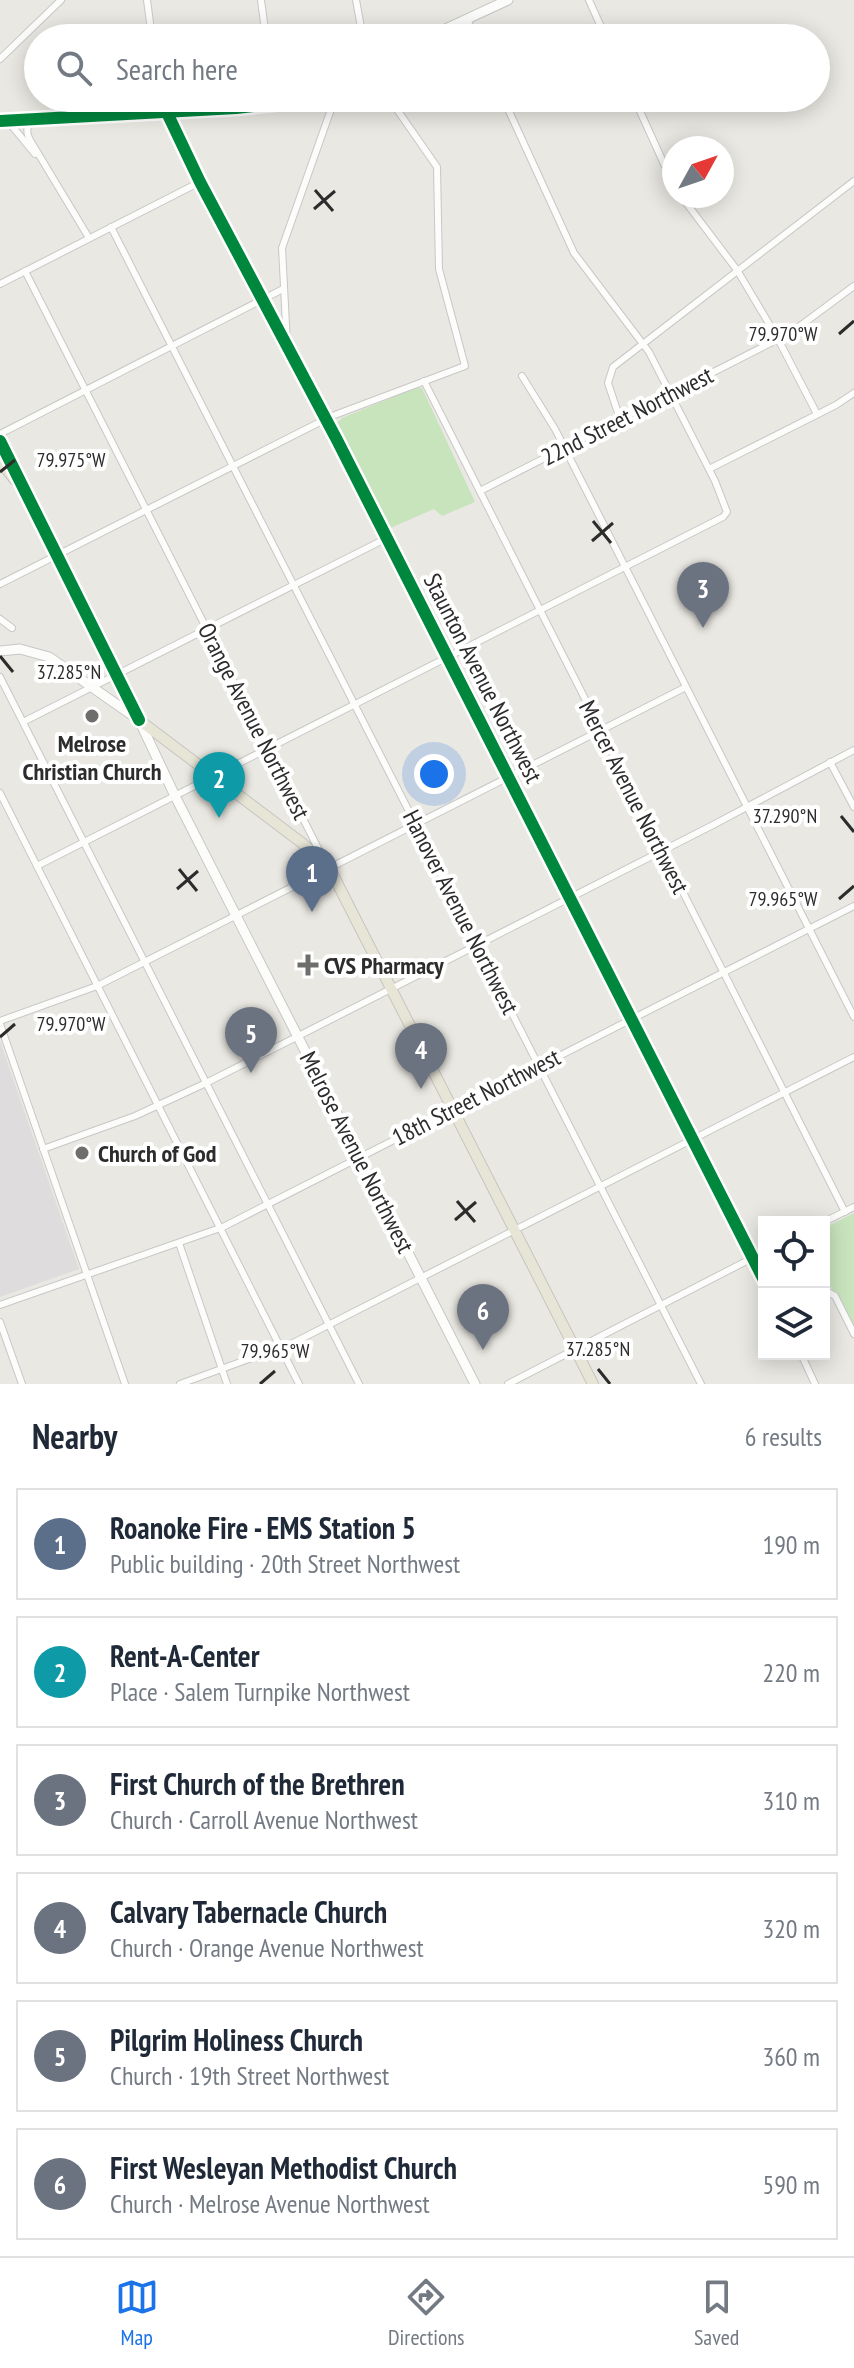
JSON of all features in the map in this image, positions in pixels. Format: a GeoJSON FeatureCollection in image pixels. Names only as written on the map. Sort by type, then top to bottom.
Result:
{"type":"FeatureCollection","features":[{"type":"Feature","properties":{"kind":"main road","name":"Melrose Avenue Northwest"},"geometry":{"type":"LineString","coordinates":[[0,441],[139,720]]}},
{"type":"Feature","properties":{"kind":"main road","name":"Melrose Avenue Northwest"},"geometry":{"type":"LineString","coordinates":[[0,461],[23,491]]}},
{"type":"Feature","properties":{"kind":"main road"},"geometry":{"type":"LineString","coordinates":[[139,720],[327,865]]}},
{"type":"Feature","properties":{"kind":"main road","name":"Orange Avenue Northwest"},"geometry":{"type":"LineString","coordinates":[[327,865],[593,1384]]}},
{"type":"Feature","properties":{"kind":"street"},"geometry":{"type":"LineString","coordinates":[[36,24],[61,0]]}},
{"type":"Feature","properties":{"kind":"street"},"geometry":{"type":"LineString","coordinates":[[147,0],[150,24]]}},
{"type":"Feature","properties":{"kind":"street"},"geometry":{"type":"LineString","coordinates":[[261,0],[264,24]]}},
{"type":"Feature","properties":{"kind":"street"},"geometry":{"type":"LineString","coordinates":[[356,0],[360,24]]}},
{"type":"Feature","properties":{"kind":"street"},"geometry":{"type":"LineString","coordinates":[[456,24],[508,0]]}},
{"type":"Feature","properties":{"kind":"street"},"geometry":{"type":"LineString","coordinates":[[589,0],[600,24]]}},
{"type":"Feature","properties":{"kind":"street"},"geometry":{"type":"LineString","coordinates":[[467,19],[469,24]]}},
{"type":"Feature","properties":{"kind":"street"},"geometry":{"type":"LineString","coordinates":[[0,59],[24,36]]}},
{"type":"Feature","properties":{"kind":"street"},"geometry":{"type":"LineString","coordinates":[[4,120],[146,112]]}},
{"type":"Feature","properties":{"kind":"street","name":"Staunton Avenue Northwest"},"geometry":{"type":"LineString","coordinates":[[165,112],[261,301],[387,538],[758,1268]]}},
{"type":"Feature","properties":{"kind":"street"},"geometry":{"type":"LineString","coordinates":[[287,348],[282,258],[285,235],[330,112]]}},
{"type":"Feature","properties":{"kind":"street"},"geometry":{"type":"LineString","coordinates":[[0,584],[326,419],[465,366],[439,269],[437,167],[399,112]]}},
{"type":"Feature","properties":{"kind":"street"},"geometry":{"type":"LineString","coordinates":[[37,866],[725,515],[726,503],[643,343],[574,253],[509,112]]}},
{"type":"Feature","properties":{"kind":"street"},"geometry":{"type":"LineString","coordinates":[[640,112],[662,160]]}},
{"type":"Feature","properties":{"kind":"street"},"geometry":{"type":"LineString","coordinates":[[35,118],[26,131],[38,157],[89,238]]}},
{"type":"Feature","properties":{"kind":"street"},"geometry":{"type":"LineString","coordinates":[[4,120],[38,157]]}},
{"type":"Feature","properties":{"kind":"street"},"geometry":{"type":"LineString","coordinates":[[620,419],[610,395],[608,377],[613,367],[854,181]]}},
{"type":"Feature","properties":{"kind":"street"},"geometry":{"type":"LineString","coordinates":[[0,284],[200,182]]}},
{"type":"Feature","properties":{"kind":"street"},"geometry":{"type":"LineString","coordinates":[[690,208],[737,270],[817,414]]}},
{"type":"Feature","properties":{"kind":"street","name":"Hanover Avenue Northwest"},"geometry":{"type":"LineString","coordinates":[[111,227],[701,1384]]}},
{"type":"Feature","properties":{"kind":"street","name":"Orange Avenue Northwest"},"geometry":{"type":"LineString","coordinates":[[25,271],[327,865]]}},
{"type":"Feature","properties":{"kind":"street","name":"22nd Street Northwest"},"geometry":{"type":"LineString","coordinates":[[480,491],[802,326],[854,286]]}},
{"type":"Feature","properties":{"kind":"street"},"geometry":{"type":"LineString","coordinates":[[0,434],[283,289]]}},
{"type":"Feature","properties":{"kind":"street"},"geometry":{"type":"LineString","coordinates":[[522,376],[545,410],[854,1017]]}},
{"type":"Feature","properties":{"kind":"street","name":"Mercer Avenue Northwest"},"geometry":{"type":"LineString","coordinates":[[424,381],[845,1212]]}},
{"type":"Feature","properties":{"kind":"street"},"geometry":{"type":"LineString","coordinates":[[709,469],[854,393]]}},
{"type":"Feature","properties":{"kind":"street"},"geometry":{"type":"LineString","coordinates":[[23,722],[387,538]]}},
{"type":"Feature","properties":{"kind":"street"},"geometry":{"type":"LineString","coordinates":[[0,619],[12,628]]}},
{"type":"Feature","properties":{"kind":"street"},"geometry":{"type":"LineString","coordinates":[[0,651],[30,650],[61,664],[139,720]]}},
{"type":"Feature","properties":{"kind":"street"},"geometry":{"type":"LineString","coordinates":[[0,677],[359,1384]]}},
{"type":"Feature","properties":{"kind":"street"},"geometry":{"type":"LineString","coordinates":[[125,1384],[0,1023],[97,986],[145,963],[327,865],[417,825],[686,687]]}},
{"type":"Feature","properties":{"kind":"street","name":"Melrose Avenue Northwest"},"geometry":{"type":"LineString","coordinates":[[139,720],[475,1384]]}},
{"type":"Feature","properties":{"kind":"street"},"geometry":{"type":"LineString","coordinates":[[43,1149],[157,1107],[206,1083],[854,750]]}},
{"type":"Feature","properties":{"kind":"street"},"geometry":{"type":"LineString","coordinates":[[830,762],[854,807]]}},
{"type":"Feature","properties":{"kind":"street"},"geometry":{"type":"LineString","coordinates":[[0,793],[299,1384]]}},
{"type":"Feature","properties":{"kind":"street","name":"18th Street Northwest"},"geometry":{"type":"LineString","coordinates":[[0,1305],[220,1228],[854,906]]}},
{"type":"Feature","properties":{"kind":"street"},"geometry":{"type":"LineString","coordinates":[[180,1384],[281,1348],[854,1057]]}},
{"type":"Feature","properties":{"kind":"street"},"geometry":{"type":"LineString","coordinates":[[830,1219],[854,1207]]}},
{"type":"Feature","properties":{"kind":"street"},"geometry":{"type":"LineString","coordinates":[[179,1243],[227,1384]]}},
{"type":"Feature","properties":{"kind":"street"},"geometry":{"type":"LineString","coordinates":[[508,1384],[758,1255]]}},
{"type":"Feature","properties":{"kind":"street"},"geometry":{"type":"LineString","coordinates":[[830,1292],[854,1334]]}},
{"type":"Feature","properties":{"kind":"street"},"geometry":{"type":"LineString","coordinates":[[0,1322],[22,1384]]}},
{"type":"Feature","properties":{"kind":"street"},"geometry":{"type":"LineString","coordinates":[[804,1360],[814,1382],[805,1384]]}},
{"type":"Feature","properties":{"kind":"shaded area"},"geometry":{"type":"Polygon","coordinates":[[[0,1041],[79,1269],[0,1297],[0,1041]]]}},
{"type":"Feature","properties":{"kind":"green space"},"geometry":{"type":"Polygon","coordinates":[[[415,388],[422,388],[475,502],[442,516],[434,509],[388,529],[336,424],[342,418],[415,388]]]}},
{"type":"Feature","properties":{"kind":"green space"},"geometry":{"type":"Polygon","coordinates":[[[854,1213],[854,1327],[830,1285],[830,1225],[854,1213]]]}},
{"type":"Feature","properties":{"kind":"cycle path"},"geometry":{"type":"LineString","coordinates":[[0,121],[163,112]]}},
{"type":"Feature","properties":{"kind":"cycle path"},"geometry":{"type":"LineString","coordinates":[[167,112],[758,1268]]}},
{"type":"Feature","properties":{"kind":"cycle path"},"geometry":{"type":"LineString","coordinates":[[0,441],[139,720]]}},
{"type":"Feature","properties":{"kind":"place","name":"First Church of the Brethren"},"geometry":{"type":"Point","coordinates":[703,628]}},
{"type":"Feature","properties":{"kind":"place","name":"Melrose Christian Church"},"geometry":{"type":"Point","coordinates":[92,716]}},
{"type":"Feature","properties":{"kind":"place","name":"Rent-A-Center"},"geometry":{"type":"Point","coordinates":[219,818]}},
{"type":"Feature","properties":{"kind":"place","name":"Roanoke Fire - EMS Station 5"},"geometry":{"type":"Point","coordinates":[312,912]}},
{"type":"Feature","properties":{"kind":"place","name":"CVS Pharmacy"},"geometry":{"type":"Point","coordinates":[308,965]}},
{"type":"Feature","properties":{"kind":"place","name":"Pilgrim Holiness Church"},"geometry":{"type":"Point","coordinates":[251,1073]}},
{"type":"Feature","properties":{"kind":"place","name":"Calvary Tabernacle Church"},"geometry":{"type":"Point","coordinates":[421,1089]}},
{"type":"Feature","properties":{"kind":"place","name":"Church of God"},"geometry":{"type":"Point","coordinates":[82,1153]}},
{"type":"Feature","properties":{"kind":"place","name":"First Wesleyan Methodist Church"},"geometry":{"type":"Point","coordinates":[483,1350]}}]}
